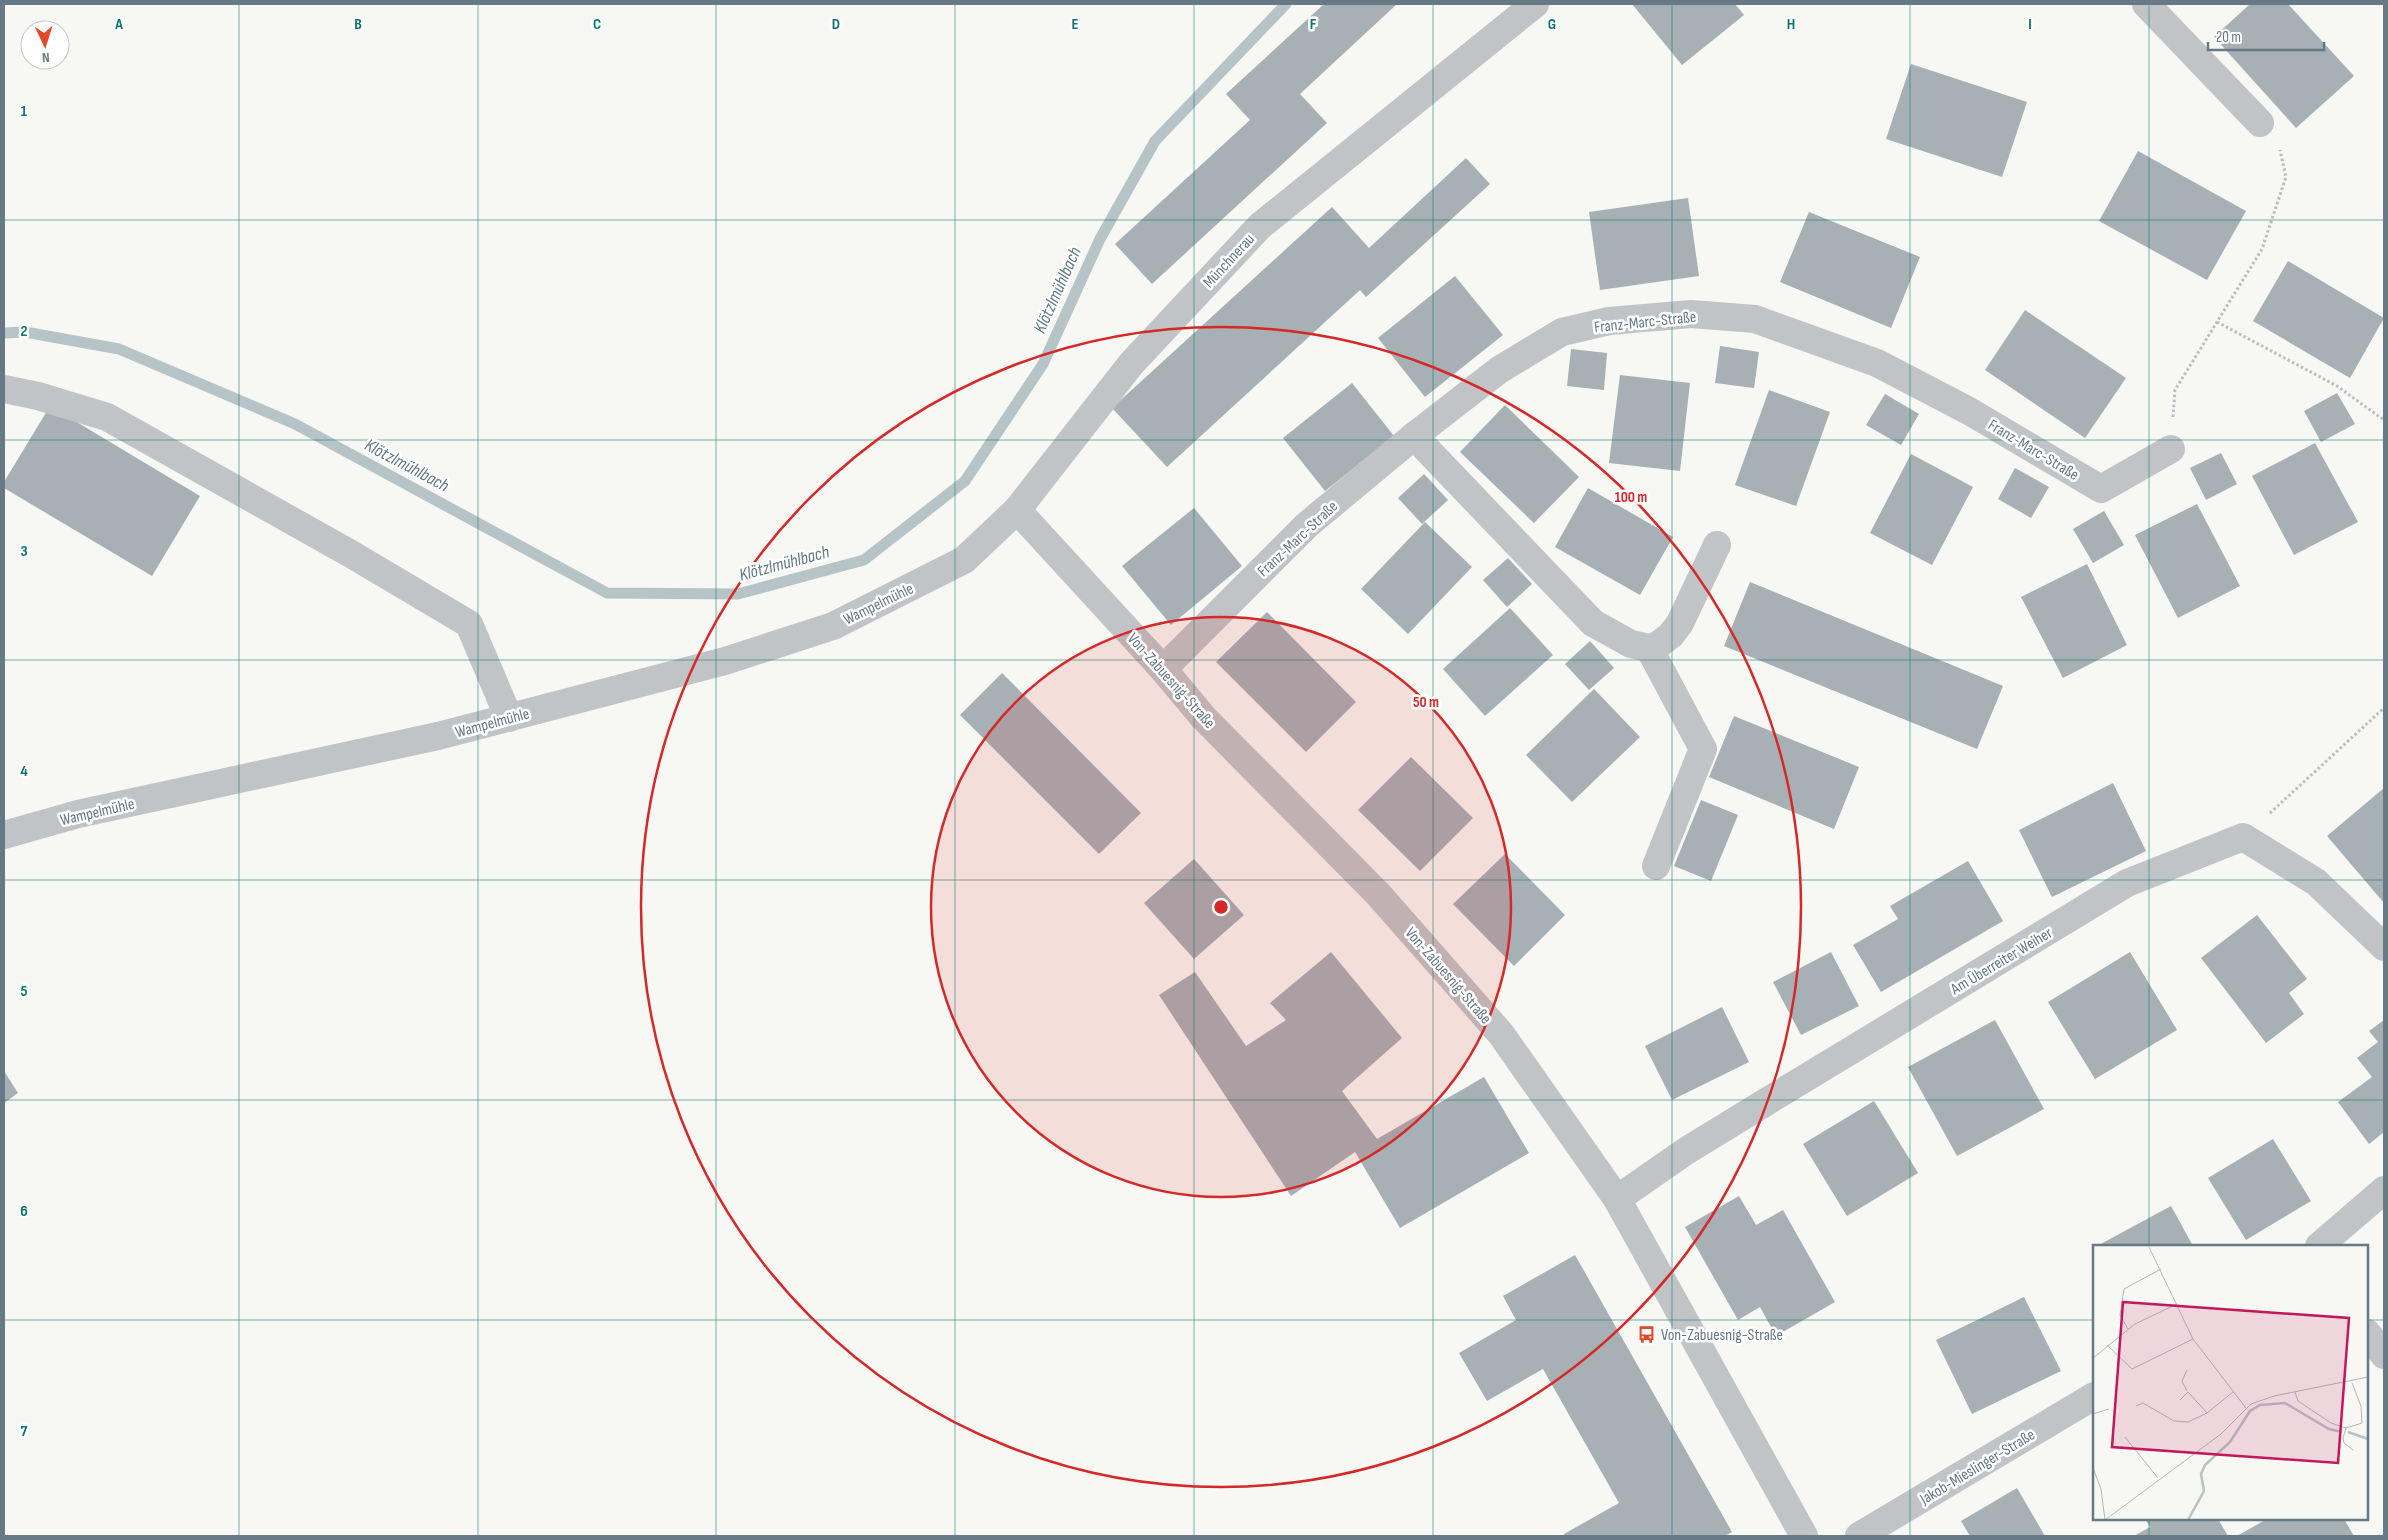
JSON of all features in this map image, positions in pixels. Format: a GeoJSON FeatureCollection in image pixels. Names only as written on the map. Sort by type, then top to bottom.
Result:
{"type":"FeatureCollection","features":[{"type":"Feature","properties":{"kind":"street","name":"Münchnerau"},"geometry":{"type":"LineString","coordinates":[[964,560],[1017,510],[1131,364],[1260,226],[1535,4]]}},
{"type":"Feature","properties":{"kind":"street"},"geometry":{"type":"LineString","coordinates":[[2146,4],[2260,123]]}},
{"type":"Feature","properties":{"kind":"street","name":"Franz-Marc-Straße"},"geometry":{"type":"LineString","coordinates":[[1163,669],[1307,525],[1414,436],[1499,370],[1562,332],[1609,321],[1691,314],[1755,319],[1877,364],[1969,411],[2101,489],[2171,449]]}},
{"type":"Feature","properties":{"kind":"street"},"geometry":{"type":"LineString","coordinates":[[4,389],[38,396],[106,417],[351,554],[469,624],[509,718]]}},
{"type":"Feature","properties":{"kind":"street"},"geometry":{"type":"LineString","coordinates":[[1414,436],[1593,622],[1631,644],[1649,648],[1658,645],[1671,635],[1680,623],[1717,545]]}},
{"type":"Feature","properties":{"kind":"street","name":"Von-Zabuesnig-Straße"},"geometry":{"type":"LineString","coordinates":[[1017,510],[1163,669],[1203,717],[1378,894],[1501,1034],[1617,1199],[1804,1536]]}},
{"type":"Feature","properties":{"kind":"street","name":"Wampelmühle"},"geometry":{"type":"LineString","coordinates":[[4,835],[78,814],[438,736],[725,661],[832,626],[964,560]]}},
{"type":"Feature","properties":{"kind":"street"},"geometry":{"type":"LineString","coordinates":[[1649,648],[1703,749],[1656,866]]}},
{"type":"Feature","properties":{"kind":"street"},"geometry":{"type":"LineString","coordinates":[[2244,837],[2316,882],[2384,947]]}},
{"type":"Feature","properties":{"kind":"street","name":"Am Überreiter Weiher"},"geometry":{"type":"LineString","coordinates":[[1617,1199],[1686,1151],[2127,883],[2244,837]]}},
{"type":"Feature","properties":{"kind":"street"},"geometry":{"type":"LineString","coordinates":[[2320,1245],[2384,1190]]}},
{"type":"Feature","properties":{"kind":"street"},"geometry":{"type":"LineString","coordinates":[[2368,1334],[2384,1355]]}},
{"type":"Feature","properties":{"kind":"street","name":"Jakob-Mieslinger-Straße"},"geometry":{"type":"LineString","coordinates":[[1859,1536],[2093,1397]]}},
{"type":"Feature","properties":{"kind":"path"},"geometry":{"type":"LineString","coordinates":[[2171,449],[2175,390],[2262,249],[2286,177],[2279,147],[2260,123]]}},
{"type":"Feature","properties":{"kind":"path"},"geometry":{"type":"LineString","coordinates":[[2217,322],[2337,386],[2384,420]]}},
{"type":"Feature","properties":{"kind":"path"},"geometry":{"type":"LineString","coordinates":[[2244,837],[2384,708]]}},
{"type":"Feature","properties":{"kind":"building"},"geometry":{"type":"Polygon","coordinates":[[[1324,4],[1397,4],[1300,94],[1327,123],[1152,284],[1115,244],[1250,120],[1226,94],[1324,4]]]}},
{"type":"Feature","properties":{"kind":"building"},"geometry":{"type":"Polygon","coordinates":[[[1632,4],[1735,4],[1744,15],[1682,65],[1632,4]]]}},
{"type":"Feature","properties":{"kind":"building"},"geometry":{"type":"Polygon","coordinates":[[[2250,4],[2288,4],[2354,76],[2296,128],[2214,37],[2250,4]]]}},
{"type":"Feature","properties":{"kind":"building"},"geometry":{"type":"Polygon","coordinates":[[[1911,64],[2027,102],[2002,177],[1886,139],[1911,64]]]}},
{"type":"Feature","properties":{"kind":"building"},"geometry":{"type":"Polygon","coordinates":[[[2138,151],[2246,211],[2207,280],[2099,221],[2138,151]]]}},
{"type":"Feature","properties":{"kind":"building"},"geometry":{"type":"Polygon","coordinates":[[[1466,158],[1490,184],[1366,297],[1360,290],[1167,467],[1112,408],[1332,207],[1369,248],[1466,158]]]}},
{"type":"Feature","properties":{"kind":"building"},"geometry":{"type":"Polygon","coordinates":[[[1688,198],[1699,276],[1600,290],[1589,212],[1688,198]]]}},
{"type":"Feature","properties":{"kind":"building"},"geometry":{"type":"Polygon","coordinates":[[[1809,212],[1920,257],[1891,328],[1780,282],[1809,212]]]}},
{"type":"Feature","properties":{"kind":"building"},"geometry":{"type":"Polygon","coordinates":[[[2288,261],[2384,318],[2350,378],[2253,321],[2288,261]]]}},
{"type":"Feature","properties":{"kind":"building"},"geometry":{"type":"Polygon","coordinates":[[[1455,276],[1503,335],[1425,397],[1378,338],[1455,276]]]}},
{"type":"Feature","properties":{"kind":"building"},"geometry":{"type":"Polygon","coordinates":[[[2025,310],[2126,378],[2085,438],[1985,370],[2025,310]]]}},
{"type":"Feature","properties":{"kind":"building"},"geometry":{"type":"Polygon","coordinates":[[[1720,346],[1759,352],[1754,388],[1715,383],[1720,346]]]}},
{"type":"Feature","properties":{"kind":"building"},"geometry":{"type":"Polygon","coordinates":[[[1571,349],[1607,353],[1604,390],[1567,386],[1571,349]]]}},
{"type":"Feature","properties":{"kind":"building"},"geometry":{"type":"Polygon","coordinates":[[[1620,375],[1690,383],[1680,471],[1609,463],[1620,375]]]}},
{"type":"Feature","properties":{"kind":"building"},"geometry":{"type":"Polygon","coordinates":[[[1352,383],[1394,436],[1325,491],[1283,438],[1352,383]]]}},
{"type":"Feature","properties":{"kind":"building"},"geometry":{"type":"Polygon","coordinates":[[[1769,390],[1830,412],[1796,506],[1735,485],[1769,390]]]}},
{"type":"Feature","properties":{"kind":"building"},"geometry":{"type":"Polygon","coordinates":[[[2337,393],[2355,424],[2321,442],[2304,411],[2337,393]]]}},
{"type":"Feature","properties":{"kind":"building"},"geometry":{"type":"Polygon","coordinates":[[[1885,394],[1919,414],[1901,445],[1866,425],[1885,394]]]}},
{"type":"Feature","properties":{"kind":"building"},"geometry":{"type":"Polygon","coordinates":[[[1505,405],[1579,477],[1534,523],[1460,452],[1505,405]]]}},
{"type":"Feature","properties":{"kind":"building"},"geometry":{"type":"Polygon","coordinates":[[[50,406],[200,496],[152,576],[4,488],[4,482],[50,406]]]}},
{"type":"Feature","properties":{"kind":"building"},"geometry":{"type":"Polygon","coordinates":[[[2315,443],[2358,522],[2294,555],[2252,476],[2315,443]]]}},
{"type":"Feature","properties":{"kind":"building"},"geometry":{"type":"Polygon","coordinates":[[[2221,453],[2237,484],[2206,500],[2190,468],[2221,453]]]}},
{"type":"Feature","properties":{"kind":"building"},"geometry":{"type":"Polygon","coordinates":[[[1911,454],[1973,487],[1932,565],[1870,533],[1911,454]]]}},
{"type":"Feature","properties":{"kind":"building"},"geometry":{"type":"Polygon","coordinates":[[[2015,468],[2049,487],[2031,518],[1998,499],[2015,468]]]}},
{"type":"Feature","properties":{"kind":"building"},"geometry":{"type":"Polygon","coordinates":[[[1424,474],[1448,500],[1422,524],[1398,498],[1424,474]]]}},
{"type":"Feature","properties":{"kind":"building"},"geometry":{"type":"Polygon","coordinates":[[[1588,488],[1673,537],[1640,595],[1555,547],[1588,488]]]}},
{"type":"Feature","properties":{"kind":"building"},"geometry":{"type":"Polygon","coordinates":[[[2197,504],[2240,586],[2178,618],[2135,535],[2197,504]]]}},
{"type":"Feature","properties":{"kind":"building"},"geometry":{"type":"Polygon","coordinates":[[[1194,508],[1242,566],[1171,625],[1122,566],[1194,508]]]}},
{"type":"Feature","properties":{"kind":"building"},"geometry":{"type":"Polygon","coordinates":[[[2104,511],[2124,545],[2093,563],[2073,529],[2104,511]]]}},
{"type":"Feature","properties":{"kind":"building"},"geometry":{"type":"Polygon","coordinates":[[[1425,522],[1472,567],[1408,634],[1361,589],[1425,522]]]}},
{"type":"Feature","properties":{"kind":"building"},"geometry":{"type":"Polygon","coordinates":[[[1508,558],[1532,584],[1507,607],[1483,580],[1508,558]]]}},
{"type":"Feature","properties":{"kind":"building"},"geometry":{"type":"Polygon","coordinates":[[[2087,564],[2127,645],[2063,678],[2021,597],[2087,564]]]}},
{"type":"Feature","properties":{"kind":"building"},"geometry":{"type":"Polygon","coordinates":[[[1750,582],[2003,686],[1977,749],[1724,646],[1750,582]]]}},
{"type":"Feature","properties":{"kind":"building"},"geometry":{"type":"Polygon","coordinates":[[[1510,608],[1553,655],[1485,716],[1443,669],[1510,608]]]}},
{"type":"Feature","properties":{"kind":"building"},"geometry":{"type":"Polygon","coordinates":[[[1267,612],[1356,702],[1306,752],[1216,662],[1267,612]]]}},
{"type":"Feature","properties":{"kind":"building"},"geometry":{"type":"Polygon","coordinates":[[[1590,641],[1614,668],[1589,690],[1565,664],[1590,641]]]}},
{"type":"Feature","properties":{"kind":"building"},"geometry":{"type":"Polygon","coordinates":[[[1002,673],[1141,813],[1099,854],[960,715],[1002,673]]]}},
{"type":"Feature","properties":{"kind":"building"},"geometry":{"type":"Polygon","coordinates":[[[1594,689],[1640,737],[1572,802],[1526,755],[1594,689]]]}},
{"type":"Feature","properties":{"kind":"building"},"geometry":{"type":"Polygon","coordinates":[[[1734,716],[1859,767],[1834,829],[1709,777],[1734,716]]]}},
{"type":"Feature","properties":{"kind":"building"},"geometry":{"type":"Polygon","coordinates":[[[1411,757],[1473,818],[1420,871],[1358,810],[1411,757]]]}},
{"type":"Feature","properties":{"kind":"building"},"geometry":{"type":"Polygon","coordinates":[[[2113,783],[2146,851],[2052,897],[2019,830],[2113,783]]]}},
{"type":"Feature","properties":{"kind":"building"},"geometry":{"type":"Polygon","coordinates":[[[2384,788],[2384,903],[2327,836],[2384,788]]]}},
{"type":"Feature","properties":{"kind":"building"},"geometry":{"type":"Polygon","coordinates":[[[1701,800],[1738,815],[1711,881],[1674,866],[1701,800]]]}},
{"type":"Feature","properties":{"kind":"building"},"geometry":{"type":"Polygon","coordinates":[[[1505,854],[1565,915],[1514,966],[1453,904],[1505,854]]]}},
{"type":"Feature","properties":{"kind":"building"},"geometry":{"type":"Polygon","coordinates":[[[1194,859],[1244,915],[1194,959],[1144,903],[1194,859]]]}},
{"type":"Feature","properties":{"kind":"building"},"geometry":{"type":"Polygon","coordinates":[[[1968,861],[2003,921],[1881,992],[1853,945],[1898,919],[1890,906],[1968,861]]]}},
{"type":"Feature","properties":{"kind":"building"},"geometry":{"type":"Polygon","coordinates":[[[2257,915],[2307,979],[2289,993],[2304,1014],[2266,1043],[2201,958],[2257,915]]]}},
{"type":"Feature","properties":{"kind":"building"},"geometry":{"type":"Polygon","coordinates":[[[1331,952],[1402,1038],[1342,1091],[1377,1139],[1484,1077],[1529,1153],[1400,1228],[1355,1152],[1291,1196],[1159,995],[1195,972],[1246,1046],[1286,1020],[1270,1003],[1331,952]]]}},
{"type":"Feature","properties":{"kind":"building"},"geometry":{"type":"Polygon","coordinates":[[[1831,952],[1859,1006],[1801,1035],[1773,982],[1831,952]]]}},
{"type":"Feature","properties":{"kind":"building"},"geometry":{"type":"Polygon","coordinates":[[[2130,952],[2177,1030],[2095,1079],[2048,1002],[2130,952]]]}},
{"type":"Feature","properties":{"kind":"building"},"geometry":{"type":"Polygon","coordinates":[[[1722,1007],[1749,1062],[1672,1100],[1645,1046],[1722,1007]]]}},
{"type":"Feature","properties":{"kind":"building"},"geometry":{"type":"Polygon","coordinates":[[[1995,1020],[2044,1109],[1957,1156],[1908,1067],[1995,1020]]]}},
{"type":"Feature","properties":{"kind":"building"},"geometry":{"type":"Polygon","coordinates":[[[2384,1020],[2384,1132],[2369,1144],[2338,1102],[2372,1077],[2357,1058],[2378,1042],[2369,1031],[2384,1020]]]}},
{"type":"Feature","properties":{"kind":"building"},"geometry":{"type":"Polygon","coordinates":[[[4,1071],[18,1093],[4,1103],[4,1071]]]}},
{"type":"Feature","properties":{"kind":"building"},"geometry":{"type":"Polygon","coordinates":[[[1874,1101],[1918,1173],[1847,1216],[1803,1144],[1874,1101]]]}},
{"type":"Feature","properties":{"kind":"building"},"geometry":{"type":"Polygon","coordinates":[[[2273,1139],[2311,1201],[2246,1240],[2208,1178],[2273,1139]]]}},
{"type":"Feature","properties":{"kind":"building"},"geometry":{"type":"Polygon","coordinates":[[[1739,1196],[1756,1225],[1783,1210],[1835,1302],[1776,1336],[1760,1307],[1738,1320],[1685,1227],[1739,1196]]]}},
{"type":"Feature","properties":{"kind":"building"},"geometry":{"type":"Polygon","coordinates":[[[2171,1206],[2192,1245],[2099,1245],[2171,1206]]]}},
{"type":"Feature","properties":{"kind":"building"},"geometry":{"type":"Polygon","coordinates":[[[1575,1255],[1732,1532],[1725,1536],[1565,1536],[1564,1534],[1619,1503],[1543,1369],[1487,1401],[1459,1353],[1516,1320],[1503,1296],[1575,1255]]]}},
{"type":"Feature","properties":{"kind":"building"},"geometry":{"type":"Polygon","coordinates":[[[2024,1297],[2061,1371],[1972,1414],[1936,1340],[2024,1297]]]}},
{"type":"Feature","properties":{"kind":"building"},"geometry":{"type":"Polygon","coordinates":[[[2017,1488],[2045,1536],[1970,1536],[1961,1521],[2017,1488]]]}},
{"type":"Feature","properties":{"kind":"building"},"geometry":{"type":"Polygon","coordinates":[[[2146,1520],[2219,1520],[2228,1536],[2134,1536],[2150,1527],[2146,1520]]]}},
{"type":"Feature","properties":{"kind":"building"},"geometry":{"type":"Polygon","coordinates":[[[2265,1520],[2345,1520],[2354,1536],[2237,1536],[2265,1520]]]}},
{"type":"Feature","properties":{"kind":"waterway","name":"Klötzlmühlbach"},"geometry":{"type":"LineString","coordinates":[[4,333],[25,332],[119,349],[295,424],[607,593],[738,594],[864,560],[965,481],[1043,364],[1100,239],[1155,141],[1286,4]]}},
{"type":"Feature","properties":{"kind":"place","name":"Von-Zabuesnig-Straße"},"geometry":{"type":"Point","coordinates":[1647,1334]}}]}
